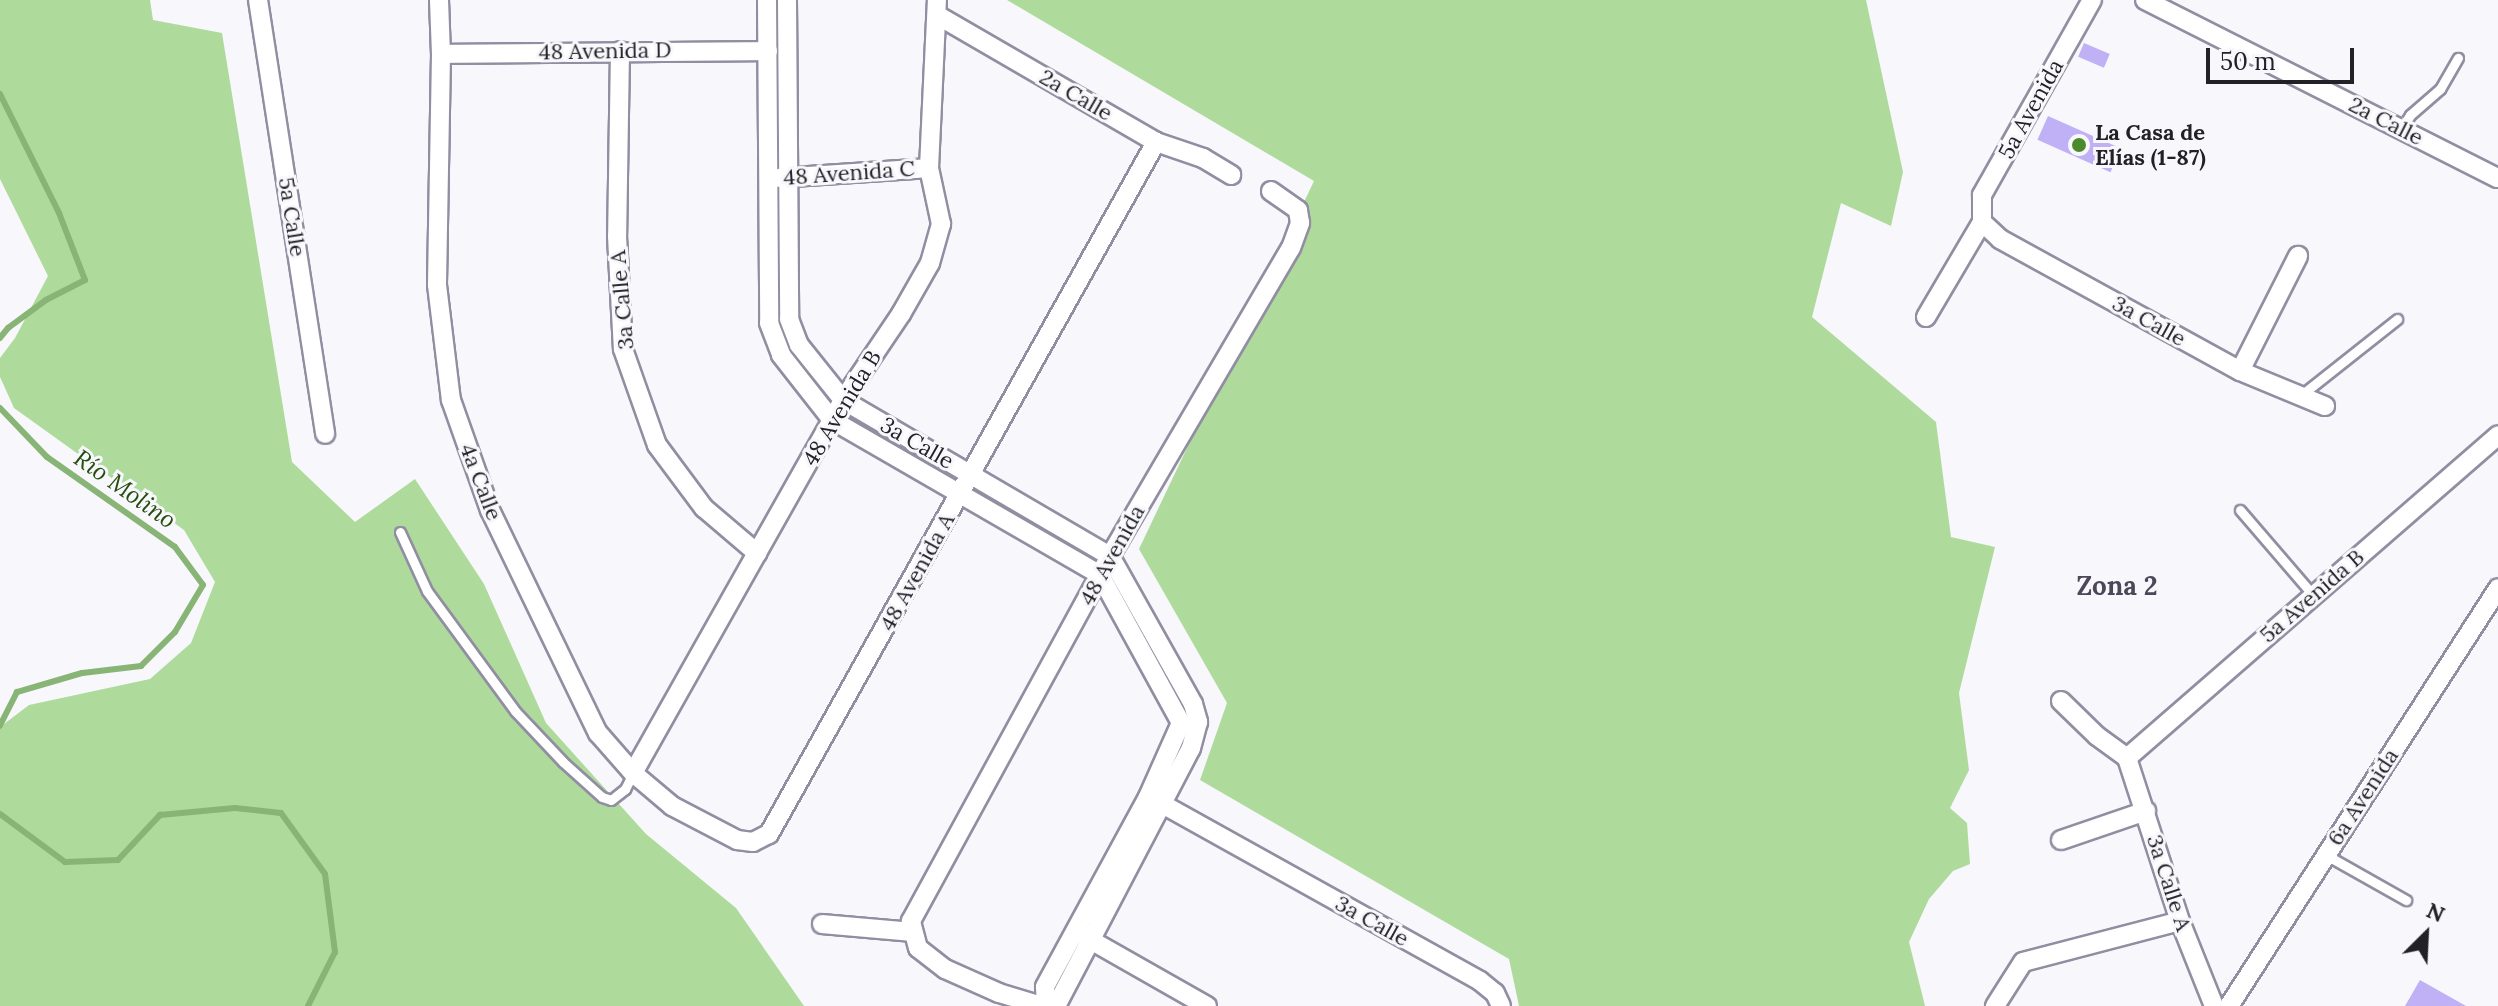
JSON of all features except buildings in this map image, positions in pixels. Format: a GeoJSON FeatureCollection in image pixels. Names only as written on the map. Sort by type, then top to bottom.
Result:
{"type":"FeatureCollection","features":[{"type":"Feature","properties":{"kind":"street","name":"5a Calle"},"geometry":{"type":"LineString","coordinates":[[258,0],[325,434]]}},
{"type":"Feature","properties":{"kind":"street","name":"4a Calle"},"geometry":{"type":"LineString","coordinates":[[439,0],[437,285],[451,400],[490,510],[598,733],[633,773],[672,806],[737,840],[753,842],[769,834]]}},
{"type":"Feature","properties":{"kind":"street","name":"3a Calle"},"geometry":{"type":"LineString","coordinates":[[767,0],[769,323],[781,355],[832,420],[1100,575]]}},
{"type":"Feature","properties":{"kind":"street","name":"3a Calle"},"geometry":{"type":"LineString","coordinates":[[787,0],[789,319],[799,345],[843,400],[1110,556]]}},
{"type":"Feature","properties":{"kind":"street","name":"5a Avenida"},"geometry":{"type":"LineString","coordinates":[[1982,222],[1982,195],[2092,0]]}},
{"type":"Feature","properties":{"kind":"street","name":"2a Calle"},"geometry":{"type":"LineString","coordinates":[[2145,0],[2498,178]]}},
{"type":"Feature","properties":{"kind":"street","name":"2a Calle"},"geometry":{"type":"LineString","coordinates":[[937,8],[1156,142],[1203,158],[1231,175]]}},
{"type":"Feature","properties":{"kind":"street","name":"48 Avenida B"},"geometry":{"type":"LineString","coordinates":[[633,773],[843,400],[901,314],[930,263],[941,224],[929,168],[937,8]]}},
{"type":"Feature","properties":{"kind":"street","name":"3a Calle A"},"geometry":{"type":"LineString","coordinates":[[620,51],[617,236],[623,349],[657,445],[704,508],[757,553]]}},
{"type":"Feature","properties":{"kind":"street","name":"48 Avenida D"},"geometry":{"type":"LineString","coordinates":[[441,54],[768,51]]}},
{"type":"Feature","properties":{"kind":"street","name":"48 Avenida A"},"geometry":{"type":"LineString","coordinates":[[769,834],[1156,142]]}},
{"type":"Feature","properties":{"kind":"street","name":"48 Avenida C"},"geometry":{"type":"LineString","coordinates":[[768,179],[929,168]]}},
{"type":"Feature","properties":{"kind":"street","name":"48 Avenida"},"geometry":{"type":"LineString","coordinates":[[913,932],[915,912],[1110,556],[1291,248],[1300,223],[1298,210],[1271,191]]}},
{"type":"Feature","properties":{"kind":"street","name":"3a Calle"},"geometry":{"type":"LineString","coordinates":[[1982,222],[2000,239],[2240,371],[2325,406]]}},
{"type":"Feature","properties":{"kind":"street"},"geometry":{"type":"LineString","coordinates":[[1926,317],[1982,222]]}},
{"type":"Feature","properties":{"kind":"street"},"geometry":{"type":"LineString","coordinates":[[2240,371],[2298,256]]}},
{"type":"Feature","properties":{"kind":"street","name":"5a Avenida B"},"geometry":{"type":"LineString","coordinates":[[2127,758],[2498,435]]}},
{"type":"Feature","properties":{"kind":"street"},"geometry":{"type":"LineString","coordinates":[[822,924],[913,932],[918,948],[945,969],[999,993],[1044,1006],[1045,987],[1082,935],[1156,801],[1191,748],[1198,722],[1193,704],[1110,556]]}},
{"type":"Feature","properties":{"kind":"street"},"geometry":{"type":"LineString","coordinates":[[1100,575],[1181,723],[1156,801]]}},
{"type":"Feature","properties":{"kind":"street","name":"6a Avenida"},"geometry":{"type":"LineString","coordinates":[[2229,1006],[2498,588]]}},
{"type":"Feature","properties":{"kind":"street"},"geometry":{"type":"LineString","coordinates":[[2061,701],[2097,736],[2127,758]]}},
{"type":"Feature","properties":{"kind":"street","name":"3a Calle A"},"geometry":{"type":"LineString","coordinates":[[2127,758],[2180,921],[2214,1006]]}},
{"type":"Feature","properties":{"kind":"street","name":"3a Calle"},"geometry":{"type":"LineString","coordinates":[[1156,801],[1480,981],[1498,1000]]}},
{"type":"Feature","properties":{"kind":"street"},"geometry":{"type":"LineString","coordinates":[[2061,840],[2146,811]]}},
{"type":"Feature","properties":{"kind":"street"},"geometry":{"type":"LineString","coordinates":[[1995,1006],[2023,962],[2180,921]]}},
{"type":"Feature","properties":{"kind":"street"},"geometry":{"type":"LineString","coordinates":[[1056,1006],[1082,935]]}},
{"type":"Feature","properties":{"kind":"street"},"geometry":{"type":"LineString","coordinates":[[1082,935],[1207,1006]]}},
{"type":"Feature","properties":{"kind":"lane"},"geometry":{"type":"LineString","coordinates":[[2401,129],[2410,115],[2429,102],[2440,89],[2458,58]]}},
{"type":"Feature","properties":{"kind":"lane"},"geometry":{"type":"LineString","coordinates":[[2300,396],[2397,319]]}},
{"type":"Feature","properties":{"kind":"lane"},"geometry":{"type":"LineString","coordinates":[[2240,510],[2313,595]]}},
{"type":"Feature","properties":{"kind":"lane"},"geometry":{"type":"LineString","coordinates":[[400,532],[427,591],[515,711],[563,762],[602,797],[611,800],[625,789],[633,773]]}},
{"type":"Feature","properties":{"kind":"lane"},"geometry":{"type":"LineString","coordinates":[[2326,855],[2406,900]]}},
{"type":"Feature","properties":{"kind":"green space"},"geometry":{"type":"Polygon","coordinates":[[[0,0],[150,0],[153,20],[222,33],[292,462],[355,522],[415,479],[484,584],[546,723],[646,834],[736,908],[804,1006],[0,1006],[0,727],[29,705],[150,679],[191,643],[215,582],[184,530],[14,408],[0,377],[0,358],[15,338],[48,276],[0,179],[0,0]]]}},
{"type":"Feature","properties":{"kind":"green space"},"geometry":{"type":"Polygon","coordinates":[[[1007,0],[1866,0],[1903,172],[1891,226],[1841,203],[1812,317],[1936,422],[1951,537],[1995,547],[1959,693],[1969,770],[1950,808],[1967,823],[1970,864],[1953,871],[1929,899],[1909,942],[1925,1006],[1519,1006],[1509,959],[1200,780],[1227,703],[1139,549],[1314,181],[1007,0]]]}},
{"type":"Feature","properties":{"kind":"waterway","name":"Río Molino"},"geometry":{"type":"LineString","coordinates":[[0,94],[59,213],[85,280],[46,300],[8,328],[0,338]]}},
{"type":"Feature","properties":{"kind":"waterway","name":"Río Molino"},"geometry":{"type":"LineString","coordinates":[[0,408],[47,457],[175,547],[203,585],[175,632],[141,666],[82,673],[17,692],[0,726]]}},
{"type":"Feature","properties":{"kind":"waterway","name":"Río Molino"},"geometry":{"type":"LineString","coordinates":[[0,814],[65,862],[118,860],[160,815],[235,808],[281,813],[325,874],[335,952],[308,1006]]}},
{"type":"Feature","properties":{"kind":"place","name":"La Casa de Elías (1-87)"},"geometry":{"type":"Point","coordinates":[2079,145]}},
{"type":"Feature","properties":{"kind":"district","name":"Zona 2"},"geometry":{"type":"Point","coordinates":[2117,586]}}]}
